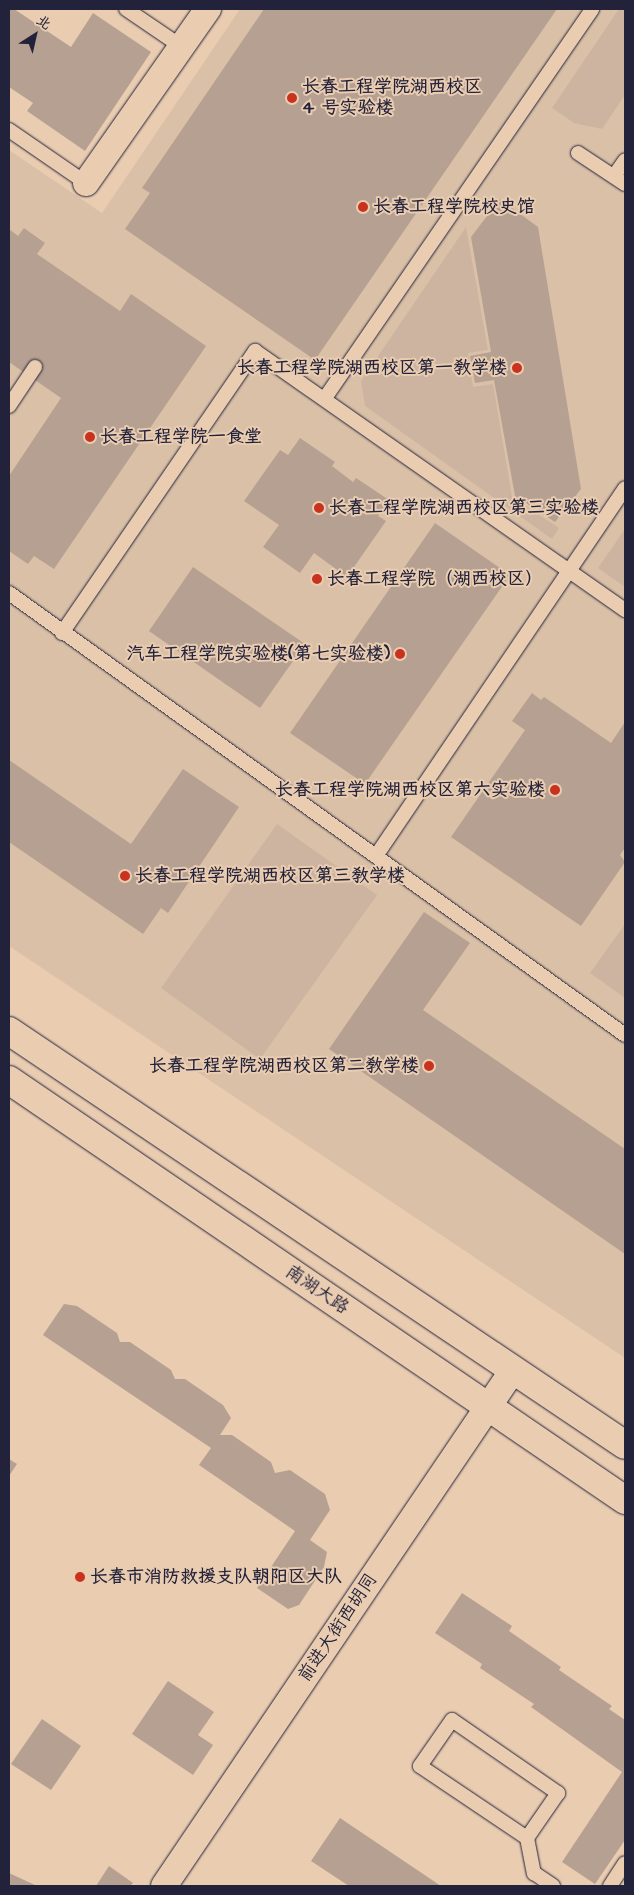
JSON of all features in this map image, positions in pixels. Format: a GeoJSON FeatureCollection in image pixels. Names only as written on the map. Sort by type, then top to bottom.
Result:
{"type":"FeatureCollection","features":[{"type":"Feature","properties":{"kind":"main road"},"geometry":{"type":"LineString","coordinates":[[9,1032],[625,1445]]}},
{"type":"Feature","properties":{"kind":"main road","name":"南湖大路"},"geometry":{"type":"LineString","coordinates":[[11,1087],[488,1406],[625,1500]]}},
{"type":"Feature","properties":{"kind":"street"},"geometry":{"type":"LineString","coordinates":[[86,183],[208,9]]}},
{"type":"Feature","properties":{"kind":"street","name":"前进大街西胡同"},"geometry":{"type":"LineString","coordinates":[[164,1886],[513,1370]]}},
{"type":"Feature","properties":{"kind":"lane"},"geometry":{"type":"LineString","coordinates":[[126,9],[182,47]]}},
{"type":"Feature","properties":{"kind":"lane"},"geometry":{"type":"LineString","coordinates":[[326,398],[592,9]]}},
{"type":"Feature","properties":{"kind":"lane"},"geometry":{"type":"LineString","coordinates":[[9,130],[86,183]]}},
{"type":"Feature","properties":{"kind":"lane"},"geometry":{"type":"LineString","coordinates":[[578,153],[620,180],[625,160]]}},
{"type":"Feature","properties":{"kind":"lane"},"geometry":{"type":"LineString","coordinates":[[62,633],[255,351],[326,398],[625,610]]}},
{"type":"Feature","properties":{"kind":"lane"},"geometry":{"type":"LineString","coordinates":[[9,406],[35,367]]}},
{"type":"Feature","properties":{"kind":"lane"},"geometry":{"type":"LineString","coordinates":[[376,856],[567,570],[625,488]]}},
{"type":"Feature","properties":{"kind":"lane"},"geometry":{"type":"LineString","coordinates":[[9,593],[62,633],[625,1035]]}},
{"type":"Feature","properties":{"kind":"lane"},"geometry":{"type":"LineString","coordinates":[[527,1838],[558,1793],[452,1720],[420,1766],[527,1838],[534,1873],[553,1886]]}},
{"type":"Feature","properties":{"kind":"lane"},"geometry":{"type":"LineString","coordinates":[[610,1886],[625,1864]]}},
{"type":"Feature","properties":{"kind":"shaded area","name":"长春工程学院（湖西校区）"},"geometry":{"type":"Polygon","coordinates":[[[240,9],[625,9],[625,1358],[9,946],[9,150],[102,213],[240,9]]]}},
{"type":"Feature","properties":{"kind":"shaded area"},"geometry":{"type":"Polygon","coordinates":[[[619,9],[625,9],[625,95],[602,129],[574,123],[552,108],[619,9]]]}},
{"type":"Feature","properties":{"kind":"shaded area"},"geometry":{"type":"Polygon","coordinates":[[[466,227],[488,350],[468,353],[473,387],[493,384],[512,497],[559,528],[552,539],[365,406],[361,381],[466,227]]]}},
{"type":"Feature","properties":{"kind":"shaded area"},"geometry":{"type":"Polygon","coordinates":[[[625,529],[625,587],[598,568],[625,529]]]}},
{"type":"Feature","properties":{"kind":"shaded area"},"geometry":{"type":"Polygon","coordinates":[[[277,824],[377,895],[260,1059],[161,988],[277,824]]]}},
{"type":"Feature","properties":{"kind":"shaded area"},"geometry":{"type":"Polygon","coordinates":[[[625,924],[625,998],[590,973],[625,924]]]}},
{"type":"Feature","properties":{"kind":"building"},"geometry":{"type":"Polygon","coordinates":[[[9,9],[14,9],[71,47],[93,13],[151,52],[85,151],[27,111],[33,103],[9,87],[9,9]]]}},
{"type":"Feature","properties":{"kind":"building"},"geometry":{"type":"Polygon","coordinates":[[[264,9],[557,9],[315,360],[125,229],[150,193],[142,188],[264,9]]]}},
{"type":"Feature","properties":{"kind":"building","name":"长春工程学院湖西校区第一教学楼"},"geometry":{"type":"Polygon","coordinates":[[[500,199],[538,227],[581,489],[555,522],[515,496],[494,380],[475,383],[470,356],[491,352],[471,237],[500,199]]]}},
{"type":"Feature","properties":{"kind":"building","name":"长春工程学院一食堂"},"geometry":{"type":"Polygon","coordinates":[[[24,228],[45,243],[37,254],[120,311],[131,294],[206,346],[54,569],[34,556],[28,564],[9,551],[9,476],[61,398],[9,362],[9,229],[18,236],[24,228]]]}},
{"type":"Feature","properties":{"kind":"building","name":"长春工程学院湖西校区第三实验楼"},"geometry":{"type":"Polygon","coordinates":[[[300,438],[335,462],[332,466],[353,482],[356,478],[389,500],[378,516],[386,521],[347,577],[314,553],[300,573],[263,547],[279,525],[244,501],[280,450],[288,455],[300,438]]]}},
{"type":"Feature","properties":{"kind":"building","name":"汽车工程学院实验楼(第七实验楼)"},"geometry":{"type":"Polygon","coordinates":[[[435,523],[510,575],[365,784],[290,733],[435,523]]]}},
{"type":"Feature","properties":{"kind":"building"},"geometry":{"type":"Polygon","coordinates":[[[193,567],[305,644],[260,708],[149,631],[193,567]]]}},
{"type":"Feature","properties":{"kind":"building","name":"长春工程学院湖西校区第六实验楼"},"geometry":{"type":"Polygon","coordinates":[[[532,693],[541,700],[544,697],[611,743],[625,722],[625,848],[620,855],[625,862],[581,926],[451,837],[525,730],[512,721],[532,693]]]}},
{"type":"Feature","properties":{"kind":"building","name":"长春工程学院湖西校区第三教学楼"},"geometry":{"type":"Polygon","coordinates":[[[9,760],[131,844],[183,769],[239,807],[168,913],[161,908],[143,934],[9,842],[9,760]]]}},
{"type":"Feature","properties":{"kind":"building","name":"长春工程学院湖西校区第二教学楼"},"geometry":{"type":"Polygon","coordinates":[[[424,912],[470,943],[423,1010],[625,1149],[625,1254],[329,1049],[424,912]]]}},
{"type":"Feature","properties":{"kind":"building"},"geometry":{"type":"Polygon","coordinates":[[[64,1304],[77,1306],[117,1333],[120,1342],[130,1342],[171,1370],[175,1379],[185,1379],[223,1405],[231,1418],[220,1435],[232,1435],[271,1462],[275,1473],[290,1470],[325,1494],[330,1510],[310,1540],[327,1552],[324,1567],[299,1605],[288,1609],[257,1588],[295,1531],[199,1465],[211,1448],[43,1335],[64,1304]]]}},
{"type":"Feature","properties":{"kind":"building"},"geometry":{"type":"Polygon","coordinates":[[[9,1459],[17,1464],[9,1476],[9,1459]]]}},
{"type":"Feature","properties":{"kind":"building"},"geometry":{"type":"Polygon","coordinates":[[[462,1593],[512,1626],[509,1631],[561,1667],[559,1670],[612,1706],[609,1709],[625,1720],[625,1840],[595,1884],[562,1862],[622,1772],[531,1707],[534,1704],[480,1668],[482,1664],[435,1633],[462,1593]]]}},
{"type":"Feature","properties":{"kind":"building"},"geometry":{"type":"Polygon","coordinates":[[[168,1681],[214,1712],[198,1735],[213,1745],[193,1775],[132,1734],[168,1681]]]}},
{"type":"Feature","properties":{"kind":"building"},"geometry":{"type":"Polygon","coordinates":[[[42,1719],[81,1746],[51,1790],[11,1764],[42,1719]]]}},
{"type":"Feature","properties":{"kind":"building"},"geometry":{"type":"Polygon","coordinates":[[[340,1818],[441,1886],[349,1886],[311,1861],[340,1818]]]}},
{"type":"Feature","properties":{"kind":"building"},"geometry":{"type":"Polygon","coordinates":[[[109,1866],[133,1883],[130,1886],[96,1886],[109,1866]]]}},
{"type":"Feature","properties":{"kind":"building"},"geometry":{"type":"Polygon","coordinates":[[[9,1873],[37,1886],[9,1886],[9,1873]]]}},
{"type":"Feature","properties":{"kind":"place","name":"长春工程学院湖西校区 4 号实验楼"},"geometry":{"type":"Point","coordinates":[292,98]}},
{"type":"Feature","properties":{"kind":"place","name":"长春工程学院校史馆"},"geometry":{"type":"Point","coordinates":[363,207]}},
{"type":"Feature","properties":{"kind":"place","name":"长春工程学院湖西校区第一教学楼"},"geometry":{"type":"Point","coordinates":[517,368]}},
{"type":"Feature","properties":{"kind":"place","name":"长春工程学院一食堂"},"geometry":{"type":"Point","coordinates":[90,437]}},
{"type":"Feature","properties":{"kind":"place","name":"长春工程学院湖西校区第三实验楼"},"geometry":{"type":"Point","coordinates":[319,508]}},
{"type":"Feature","properties":{"kind":"place","name":"长春工程学院（湖西校区）"},"geometry":{"type":"Point","coordinates":[317,579]}},
{"type":"Feature","properties":{"kind":"place","name":"汽车工程学院实验楼(第七实验楼)"},"geometry":{"type":"Point","coordinates":[400,654]}},
{"type":"Feature","properties":{"kind":"place","name":"长春工程学院湖西校区第六实验楼"},"geometry":{"type":"Point","coordinates":[555,790]}},
{"type":"Feature","properties":{"kind":"place","name":"长春工程学院湖西校区第三教学楼"},"geometry":{"type":"Point","coordinates":[125,876]}},
{"type":"Feature","properties":{"kind":"place","name":"长春工程学院湖西校区第二教学楼"},"geometry":{"type":"Point","coordinates":[429,1066]}},
{"type":"Feature","properties":{"kind":"place","name":"长春市消防救援支队朝阳区大队"},"geometry":{"type":"Point","coordinates":[80,1577]}}]}
